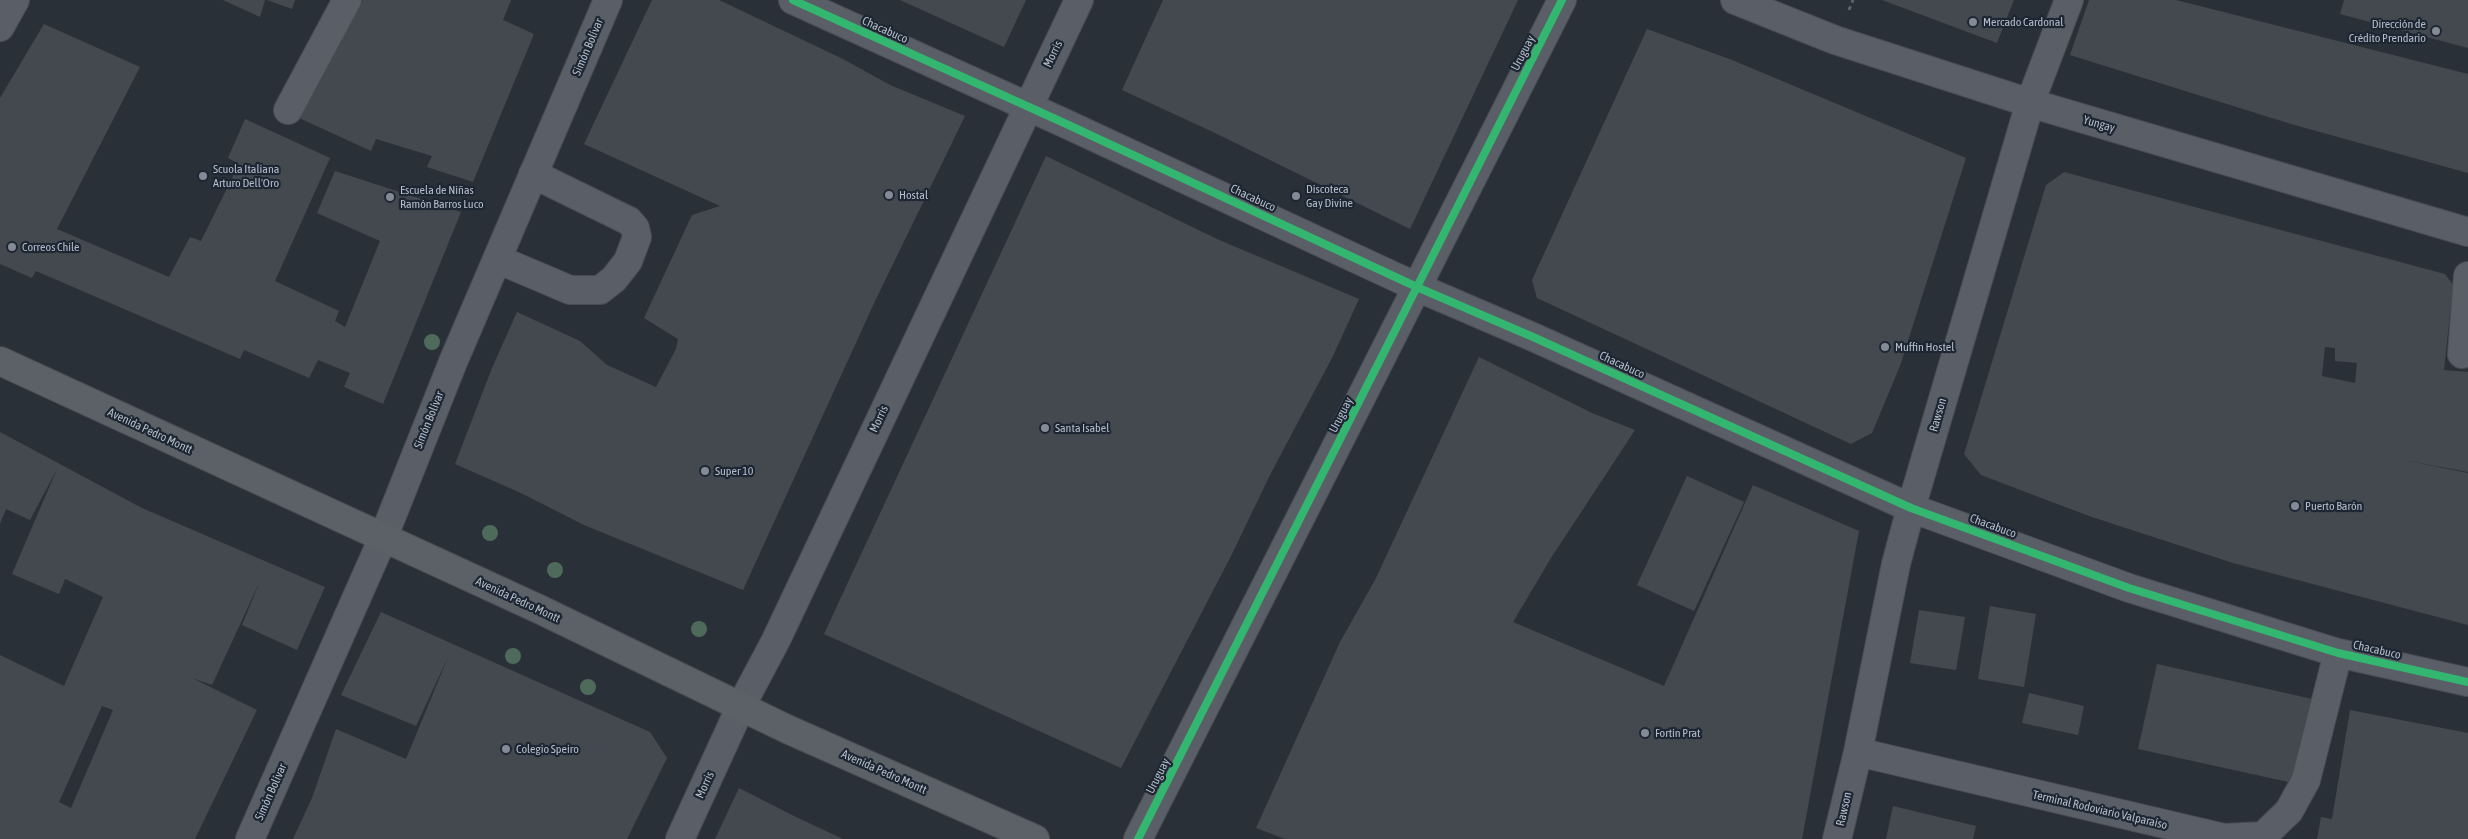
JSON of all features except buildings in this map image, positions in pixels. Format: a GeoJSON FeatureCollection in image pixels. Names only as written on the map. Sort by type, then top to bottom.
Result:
{"type":"FeatureCollection","features":[{"type":"Feature","properties":{"kind":"main road","name":"Avenida Pedro Montt"},"geometry":{"type":"LineString","coordinates":[[0,361],[383,538],[787,729],[1035,839]]}},
{"type":"Feature","properties":{"kind":"street"},"geometry":{"type":"LineString","coordinates":[[0,26],[15,0]]}},
{"type":"Feature","properties":{"kind":"street"},"geometry":{"type":"LineString","coordinates":[[288,110],[348,0]]}},
{"type":"Feature","properties":{"kind":"street","name":"Simón Bolívar"},"geometry":{"type":"LineString","coordinates":[[250,839],[383,538],[449,371],[608,0]]}},
{"type":"Feature","properties":{"kind":"street","name":"Chacabuco"},"geometry":{"type":"LineString","coordinates":[[793,0],[1418,288],[1533,336],[1911,508],[2129,588],[2338,653],[2468,682]]}},
{"type":"Feature","properties":{"kind":"street","name":"Morris"},"geometry":{"type":"LineString","coordinates":[[680,839],[741,706],[776,640],[1079,0]]}},
{"type":"Feature","properties":{"kind":"street","name":"Uruguay"},"geometry":{"type":"LineString","coordinates":[[1138,839],[1562,0]]}},
{"type":"Feature","properties":{"kind":"street","name":"Yungay"},"geometry":{"type":"LineString","coordinates":[[1735,0],[1835,40],[2030,104],[2468,232]]}},
{"type":"Feature","properties":{"kind":"street","name":"Rawson"},"geometry":{"type":"LineString","coordinates":[[1837,839],[1858,752],[1896,564],[1911,508],[2030,104],[2069,0]]}},
{"type":"Feature","properties":{"kind":"street"},"geometry":{"type":"LineString","coordinates":[[497,259],[570,290],[600,290],[614,279],[628,261],[637,237],[635,228],[628,221],[533,174]]}},
{"type":"Feature","properties":{"kind":"street"},"geometry":{"type":"LineString","coordinates":[[2462,354],[2468,276]]}},
{"type":"Feature","properties":{"kind":"street","name":"Terminal Rodoviario Valparaíso"},"geometry":{"type":"LineString","coordinates":[[1858,752],[2224,838],[2263,836],[2289,811],[2306,780],[2338,653]]}},
{"type":"Feature","properties":{"kind":"cycle path"},"geometry":{"type":"LineString","coordinates":[[793,0],[1062,122],[1419,288],[1533,337],[1911,508],[2129,588],[2338,653],[2468,682]]}},
{"type":"Feature","properties":{"kind":"cycle path"},"geometry":{"type":"LineString","coordinates":[[1138,839],[1562,0]]}},
{"type":"Feature","properties":{"kind":"place","name":"Mercado Cardonal"},"geometry":{"type":"Point","coordinates":[1973,22]}},
{"type":"Feature","properties":{"kind":"place","name":"Dirección de Crédito Prendario"},"geometry":{"type":"Point","coordinates":[2436,31]}},
{"type":"Feature","properties":{"kind":"place","name":"Scuola Italiana Arturo Dell'Oro"},"geometry":{"type":"Point","coordinates":[203,176]}},
{"type":"Feature","properties":{"kind":"place","name":"Hostal"},"geometry":{"type":"Point","coordinates":[889,195]}},
{"type":"Feature","properties":{"kind":"place","name":"Discoteca Gay Divine"},"geometry":{"type":"Point","coordinates":[1296,196]}},
{"type":"Feature","properties":{"kind":"place","name":"Escuela de Niñas Ramón Barros Luco"},"geometry":{"type":"Point","coordinates":[390,197]}},
{"type":"Feature","properties":{"kind":"place","name":"Correos Chile"},"geometry":{"type":"Point","coordinates":[12,247]}},
{"type":"Feature","properties":{"kind":"place","name":"Muffin Hostel"},"geometry":{"type":"Point","coordinates":[1885,347]}},
{"type":"Feature","properties":{"kind":"place","name":"Santa Isabel"},"geometry":{"type":"Point","coordinates":[1045,428]}},
{"type":"Feature","properties":{"kind":"place","name":"Super 10"},"geometry":{"type":"Point","coordinates":[705,471]}},
{"type":"Feature","properties":{"kind":"place","name":"Puerto Barón"},"geometry":{"type":"Point","coordinates":[2295,506]}},
{"type":"Feature","properties":{"kind":"place","name":"Fortín Prat"},"geometry":{"type":"Point","coordinates":[1645,733]}},
{"type":"Feature","properties":{"kind":"place","name":"Colegio Speiro"},"geometry":{"type":"Point","coordinates":[506,749]}}]}
